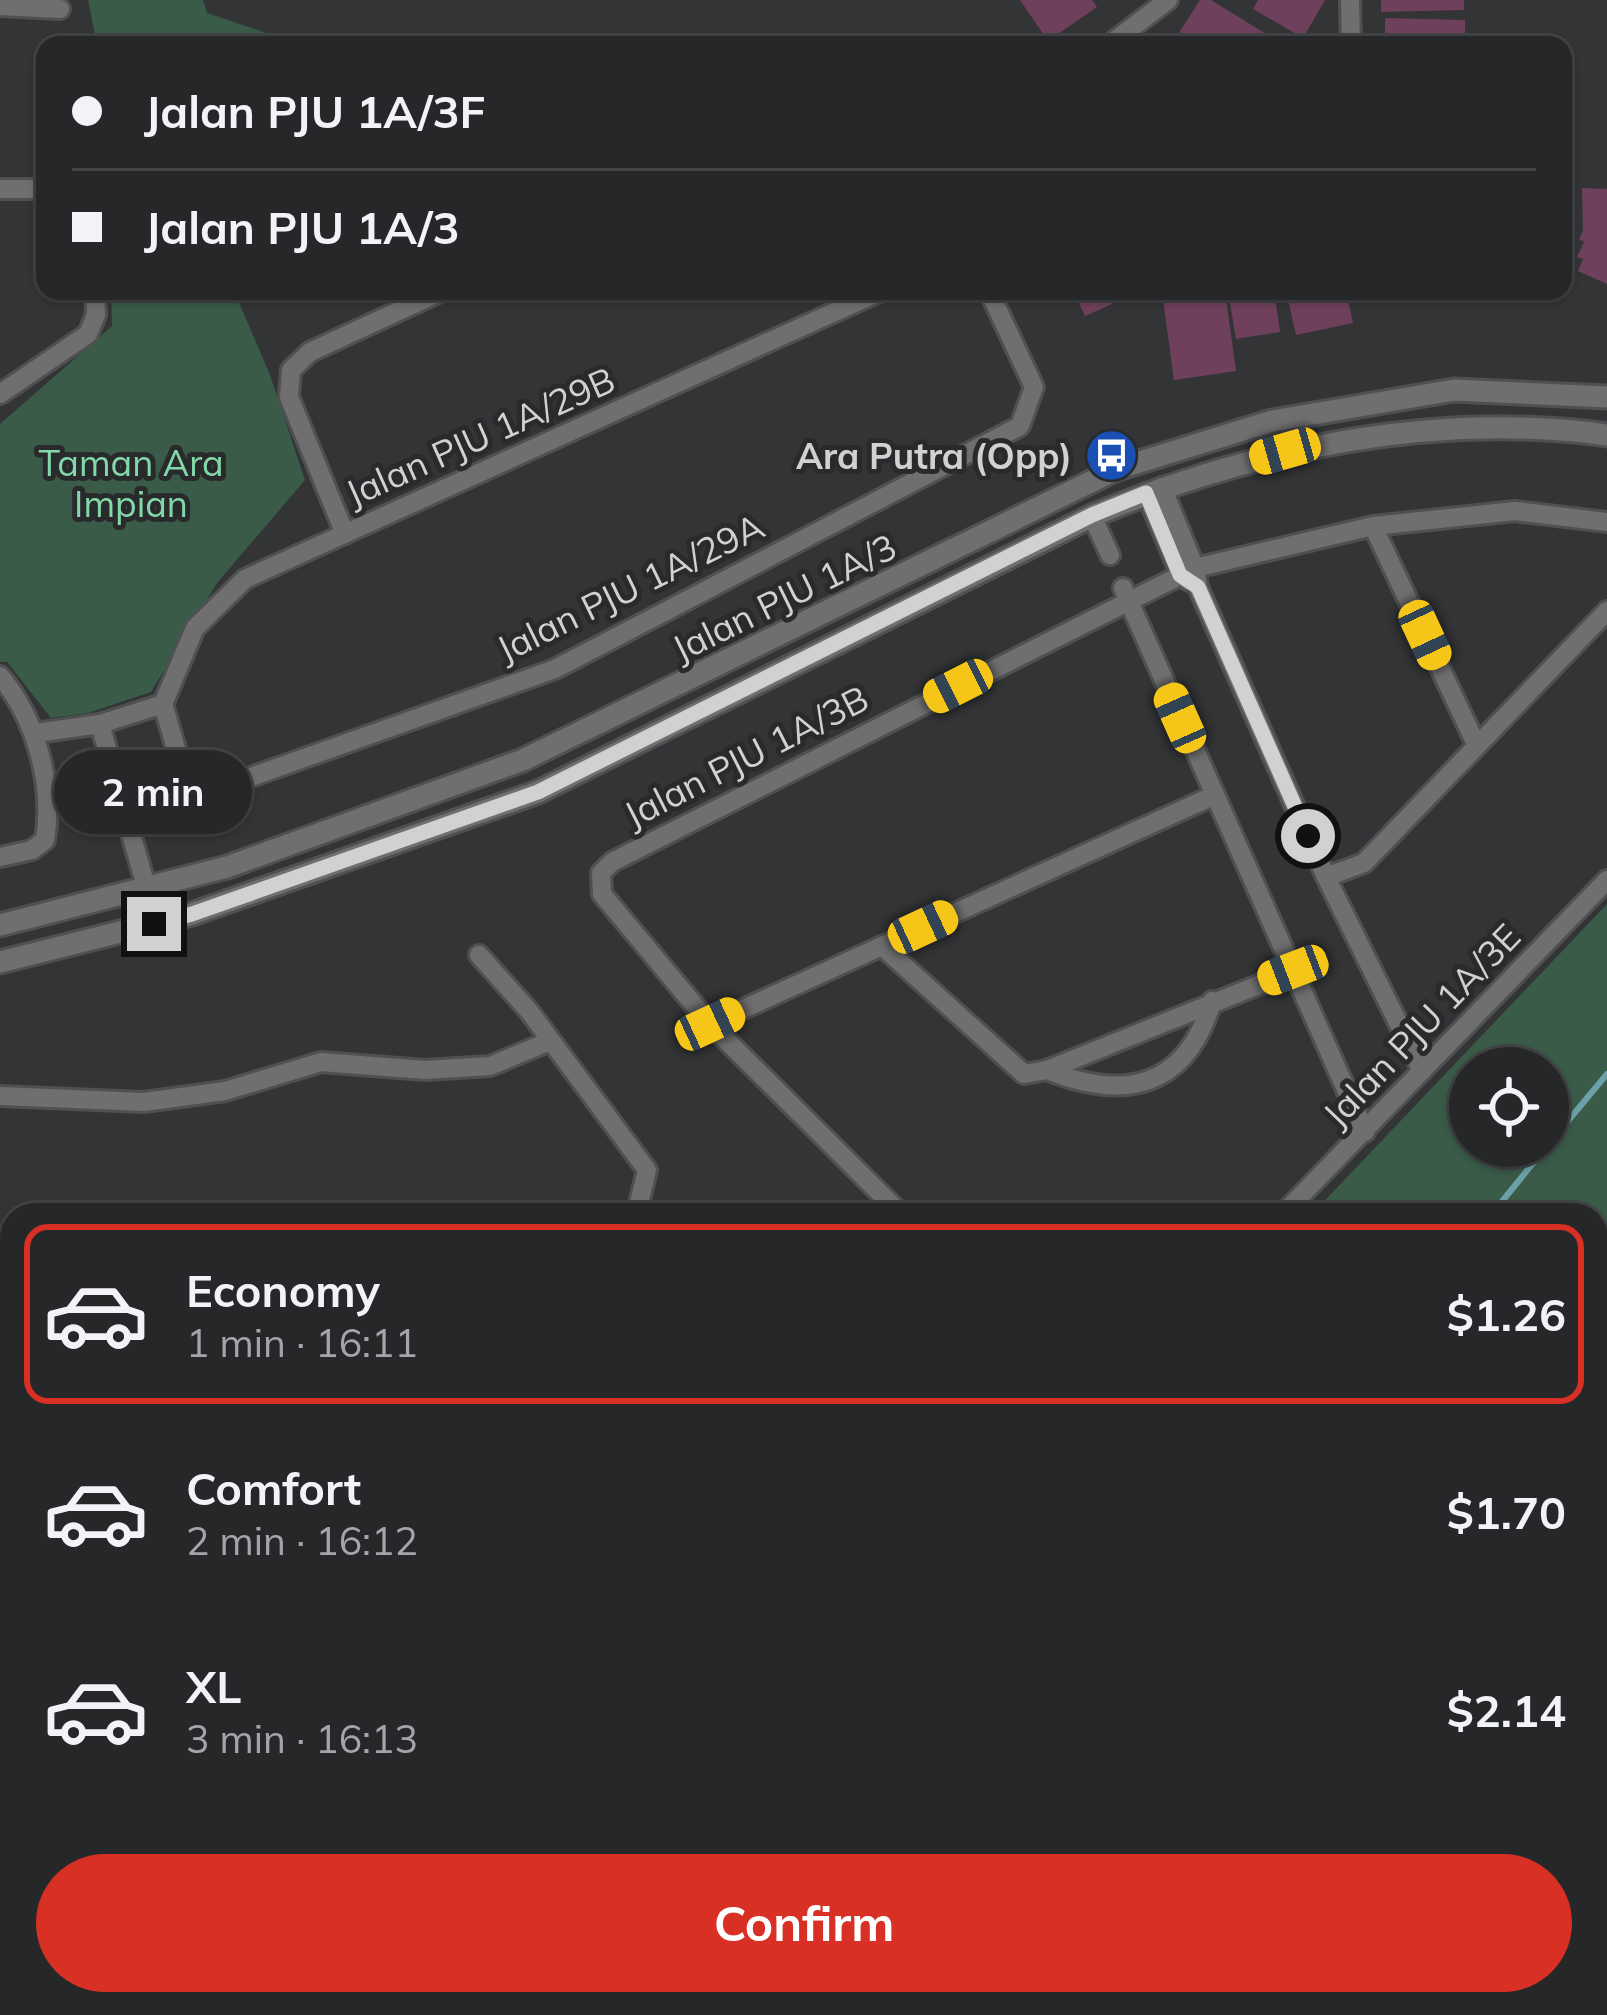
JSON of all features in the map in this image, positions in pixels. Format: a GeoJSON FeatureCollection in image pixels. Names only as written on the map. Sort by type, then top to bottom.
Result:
{"type":"FeatureCollection","features":[{"type":"Feature","properties":{"kind":"street"},"geometry":{"type":"LineString","coordinates":[[1121,36],[1168,0]]}},
{"type":"Feature","properties":{"kind":"street"},"geometry":{"type":"LineString","coordinates":[[1350,0],[1351,36]]}},
{"type":"Feature","properties":{"kind":"street"},"geometry":{"type":"LineString","coordinates":[[0,6],[60,9]]}},
{"type":"Feature","properties":{"kind":"street"},"geometry":{"type":"LineString","coordinates":[[0,189],[36,189]]}},
{"type":"Feature","properties":{"kind":"street"},"geometry":{"type":"LineString","coordinates":[[0,394],[88,334],[96,315],[95,300]]}},
{"type":"Feature","properties":{"kind":"street"},"geometry":{"type":"LineString","coordinates":[[345,534],[289,397],[291,370],[310,352],[423,300]]}},
{"type":"Feature","properties":{"kind":"street","name":"Jalan PJU 1A/29B"},"geometry":{"type":"LineString","coordinates":[[163,704],[195,628],[244,579],[861,300]]}},
{"type":"Feature","properties":{"kind":"street","name":"Jalan PJU 1A/29A"},"geometry":{"type":"LineString","coordinates":[[163,704],[181,766],[218,788],[554,669],[1020,426],[1034,387],[993,300]]}},
{"type":"Feature","properties":{"kind":"street","name":"Jalan PJU 1A/3"},"geometry":{"type":"LineString","coordinates":[[0,925],[227,867],[523,760],[1117,469],[1272,421],[1454,390],[1607,398]]}},
{"type":"Feature","properties":{"kind":"street","name":"Jalan PJU 1A/3"},"geometry":{"type":"LineString","coordinates":[[0,962],[192,914],[538,792],[1092,515],[1154,490],[1285,451],[1462,428],[1607,435]]}},
{"type":"Feature","properties":{"kind":"street"},"geometry":{"type":"LineString","coordinates":[[1154,490],[1326,877],[1421,1069]]}},
{"type":"Feature","properties":{"kind":"street","name":"Jalan PJU 1A/3B"},"geometry":{"type":"LineString","coordinates":[[710,1024],[602,894],[601,873],[612,862],[1126,595],[1373,526],[1515,512],[1607,522]]}},
{"type":"Feature","properties":{"kind":"street"},"geometry":{"type":"LineString","coordinates":[[1092,515],[1110,555]]}},
{"type":"Feature","properties":{"kind":"street"},"geometry":{"type":"LineString","coordinates":[[1373,526],[1476,744]]}},
{"type":"Feature","properties":{"kind":"street"},"geometry":{"type":"LineString","coordinates":[[1126,595],[1365,1132]]}},
{"type":"Feature","properties":{"kind":"street"},"geometry":{"type":"LineString","coordinates":[[1326,877],[1364,863],[1607,611]]}},
{"type":"Feature","properties":{"kind":"street"},"geometry":{"type":"LineString","coordinates":[[0,676],[36,733],[48,822],[45,840],[32,850],[0,857]]}},
{"type":"Feature","properties":{"kind":"street"},"geometry":{"type":"LineString","coordinates":[[36,733],[100,724],[163,704]]}},
{"type":"Feature","properties":{"kind":"street"},"geometry":{"type":"LineString","coordinates":[[100,724],[146,890]]}},
{"type":"Feature","properties":{"kind":"street"},"geometry":{"type":"LineString","coordinates":[[890,1203],[710,1024],[1215,795]]}},
{"type":"Feature","properties":{"kind":"street","name":"Jalan PJU 1A/3E"},"geometry":{"type":"LineString","coordinates":[[1294,1203],[1607,880]]}},
{"type":"Feature","properties":{"kind":"street"},"geometry":{"type":"LineString","coordinates":[[883,946],[1024,1073],[1047,1070],[1293,970]]}},
{"type":"Feature","properties":{"kind":"street"},"geometry":{"type":"LineString","coordinates":[[479,956],[647,1170],[639,1203]]}},
{"type":"Feature","properties":{"kind":"street"},"geometry":{"type":"LineString","coordinates":[[1047,1070],[1087,1086],[1127,1087],[1153,1080],[1195,1042],[1212,1001]]}},
{"type":"Feature","properties":{"kind":"street"},"geometry":{"type":"LineString","coordinates":[[0,1096],[144,1102],[225,1091],[321,1062],[425,1070],[490,1066],[550,1041]]}},
{"type":"Feature","properties":{"kind":"green space"},"geometry":{"type":"Polygon","coordinates":[[[88,0],[203,0],[207,13],[275,36],[95,36],[88,0]]]}},
{"type":"Feature","properties":{"kind":"green space","name":"Taman Ara Impian"},"geometry":{"type":"Polygon","coordinates":[[[111,300],[238,300],[270,375],[305,480],[217,583],[151,692],[88,713],[51,718],[7,662],[0,662],[0,424],[112,326],[111,300]]]}},
{"type":"Feature","properties":{"kind":"green space"},"geometry":{"type":"Polygon","coordinates":[[[1607,904],[1607,1203],[1322,1203],[1449,1070],[1449,1167],[1569,1167],[1569,1047],[1471,1047],[1607,904]]]}},
{"type":"Feature","properties":{"kind":"building"},"geometry":{"type":"Polygon","coordinates":[[[1020,0],[1092,0],[1097,7],[1055,36],[1045,36],[1020,0]]]}},
{"type":"Feature","properties":{"kind":"building"},"geometry":{"type":"Polygon","coordinates":[[[1200,0],[1211,0],[1269,36],[1177,36],[1200,0]]]}},
{"type":"Feature","properties":{"kind":"building"},"geometry":{"type":"Polygon","coordinates":[[[1258,0],[1325,0],[1304,36],[1253,9],[1258,0]]]}},
{"type":"Feature","properties":{"kind":"building"},"geometry":{"type":"Polygon","coordinates":[[[1381,0],[1464,0],[1464,10],[1381,12],[1381,0]]]}},
{"type":"Feature","properties":{"kind":"building"},"geometry":{"type":"Polygon","coordinates":[[[1385,18],[1465,20],[1465,36],[1385,36],[1385,18]]]}},
{"type":"Feature","properties":{"kind":"building"},"geometry":{"type":"Polygon","coordinates":[[[1582,188],[1607,189],[1607,284],[1578,271],[1583,259],[1577,257],[1584,242],[1579,239],[1582,188]]]}},
{"type":"Feature","properties":{"kind":"building"},"geometry":{"type":"Polygon","coordinates":[[[1077,300],[1121,300],[1085,316],[1077,300]]]}},
{"type":"Feature","properties":{"kind":"building"},"geometry":{"type":"Polygon","coordinates":[[[1163,300],[1226,300],[1236,371],[1174,380],[1163,300]]]}},
{"type":"Feature","properties":{"kind":"building"},"geometry":{"type":"Polygon","coordinates":[[[1230,300],[1275,300],[1280,332],[1236,339],[1230,300]]]}},
{"type":"Feature","properties":{"kind":"building"},"geometry":{"type":"Polygon","coordinates":[[[1288,300],[1348,300],[1353,323],[1296,335],[1288,300]]]}},
{"type":"Feature","properties":{"kind":"waterway"},"geometry":{"type":"LineString","coordinates":[[1569,1120],[1607,1074]]}},
{"type":"Feature","properties":{"kind":"waterway"},"geometry":{"type":"LineString","coordinates":[[1501,1203],[1530,1167]]}},
{"type":"Feature","properties":{"kind":"place","name":"Ara Putra (Opp)"},"geometry":{"type":"Point","coordinates":[1111,455]}},
{"type":"Feature","properties":{"kind":"route"},"geometry":{"type":"LineString","coordinates":[[154,924],[538,792],[1092,515],[1146,493],[1180,575],[1198,587],[1308,836]]}}]}
